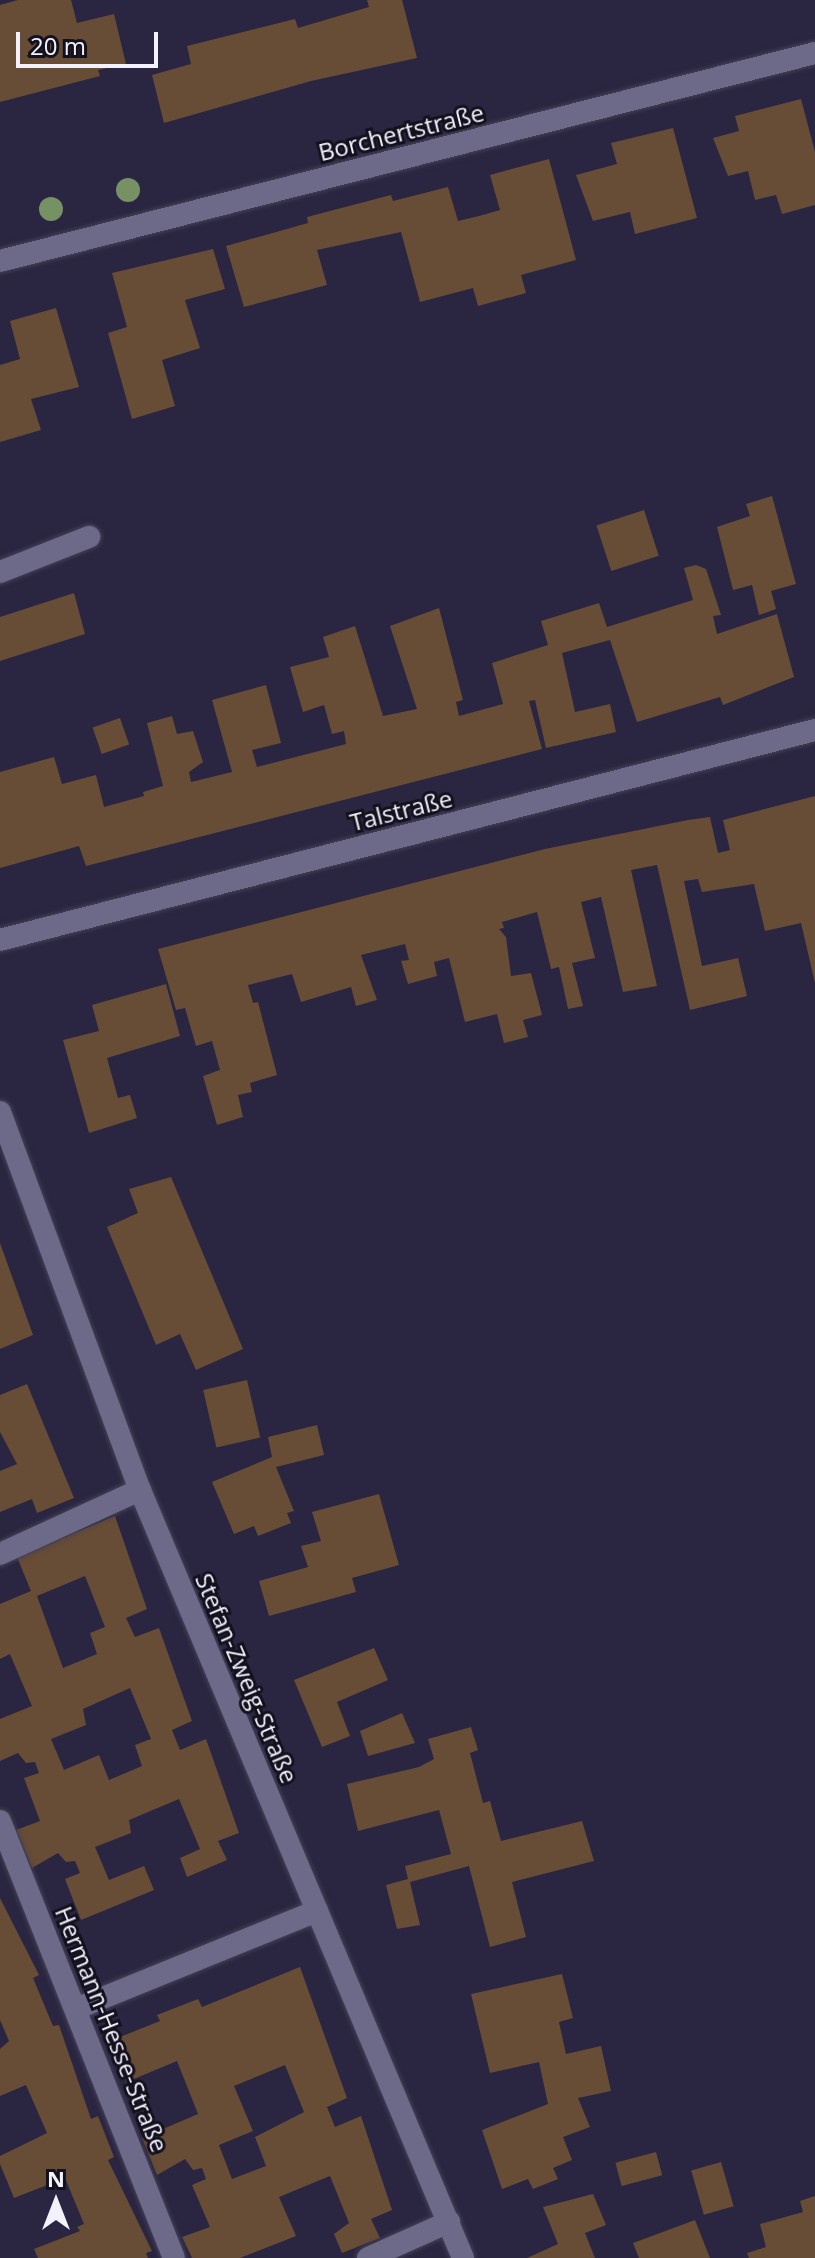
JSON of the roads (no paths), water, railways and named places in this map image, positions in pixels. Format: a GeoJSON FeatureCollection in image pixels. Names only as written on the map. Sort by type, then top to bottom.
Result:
{"type":"FeatureCollection","features":[{"type":"Feature","properties":{"kind":"street","name":"Borchertstraße"},"geometry":{"type":"LineString","coordinates":[[0,261],[815,53]]}},
{"type":"Feature","properties":{"kind":"street"},"geometry":{"type":"LineString","coordinates":[[0,572],[89,537]]}},
{"type":"Feature","properties":{"kind":"street","name":"Talstraße"},"geometry":{"type":"LineString","coordinates":[[0,940],[815,730]]}},
{"type":"Feature","properties":{"kind":"street","name":"Stefan-Zweig-Straße"},"geometry":{"type":"LineString","coordinates":[[0,1112],[140,1490],[463,2258]]}},
{"type":"Feature","properties":{"kind":"street"},"geometry":{"type":"LineString","coordinates":[[0,1554],[140,1490]]}},
{"type":"Feature","properties":{"kind":"street","name":"Hermann-Hesse-Straße"},"geometry":{"type":"LineString","coordinates":[[0,1821],[78,2008],[174,2258]]}},
{"type":"Feature","properties":{"kind":"street"},"geometry":{"type":"LineString","coordinates":[[78,2008],[317,1911]]}},
{"type":"Feature","properties":{"kind":"street"},"geometry":{"type":"LineString","coordinates":[[368,2258],[449,2222]]}}]}
